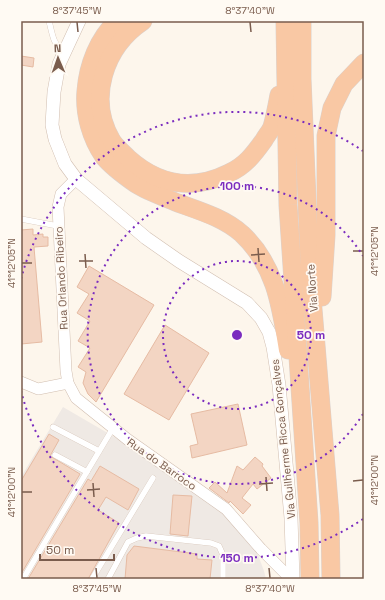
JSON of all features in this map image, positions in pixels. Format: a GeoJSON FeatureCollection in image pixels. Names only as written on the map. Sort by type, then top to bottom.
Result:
{"type":"FeatureCollection","features":[{"type":"Feature","properties":{"kind":"highway"},"geometry":{"type":"LineString","coordinates":[[117,21],[95,53],[87,78],[86,106],[88,121],[95,139],[105,157],[117,170],[137,185],[222,220],[242,234],[256,250],[268,269],[280,300],[288,353],[304,427]]}},
{"type":"Feature","properties":{"kind":"highway"},"geometry":{"type":"LineString","coordinates":[[143,21],[135,27],[111,55],[101,82],[100,98],[104,121],[112,140],[120,151],[132,162],[143,171],[158,178],[190,184],[223,177],[237,170],[253,156],[271,129],[285,67]]}},
{"type":"Feature","properties":{"kind":"highway","name":"Via Norte"},"geometry":{"type":"LineString","coordinates":[[285,21],[288,205],[304,427],[309,523],[310,579]]}},
{"type":"Feature","properties":{"kind":"highway","name":"Via Norte"},"geometry":{"type":"LineString","coordinates":[[302,21],[302,79],[310,273],[330,515],[331,579]]}},
{"type":"Feature","properties":{"kind":"highway"},"geometry":{"type":"LineString","coordinates":[[326,470],[322,288],[326,235],[326,136],[332,108],[344,84],[364,63]]}},
{"type":"Feature","properties":{"kind":"street","name":"Via Guilherme Ricca Gonçalves"},"geometry":{"type":"LineString","coordinates":[[79,21],[59,64],[56,77],[52,125],[55,139],[65,164],[76,178],[146,238],[179,261],[247,304],[261,318],[269,332],[279,385],[291,518],[292,579]]}},
{"type":"Feature","properties":{"kind":"street","name":"Rua Orlando Ribeiro"},"geometry":{"type":"LineString","coordinates":[[68,383],[66,371],[58,226],[58,201],[61,194],[76,178]]}},
{"type":"Feature","properties":{"kind":"street"},"geometry":{"type":"LineString","coordinates":[[21,382],[38,389],[68,383]]}},
{"type":"Feature","properties":{"kind":"street","name":"Rua do Barroco"},"geometry":{"type":"LineString","coordinates":[[68,383],[76,398],[113,428],[226,509],[261,549],[292,579]]}},
{"type":"Feature","properties":{"kind":"lane"},"geometry":{"type":"LineString","coordinates":[[49,21],[55,42],[59,48],[65,51]]}},
{"type":"Feature","properties":{"kind":"lane"},"geometry":{"type":"LineString","coordinates":[[21,219],[58,226]]}},
{"type":"Feature","properties":{"kind":"lane"},"geometry":{"type":"LineString","coordinates":[[52,427],[100,450]]}},
{"type":"Feature","properties":{"kind":"lane"},"geometry":{"type":"LineString","coordinates":[[23,579],[113,428]]}},
{"type":"Feature","properties":{"kind":"lane"},"geometry":{"type":"LineString","coordinates":[[55,455],[87,472]]}},
{"type":"Feature","properties":{"kind":"lane"},"geometry":{"type":"LineString","coordinates":[[92,579],[153,478]]}},
{"type":"Feature","properties":{"kind":"lane"},"geometry":{"type":"LineString","coordinates":[[108,579],[128,542],[146,536],[211,543],[219,546],[223,555],[223,579]]}},
{"type":"Feature","properties":{"kind":"shaded area"},"geometry":{"type":"Polygon","coordinates":[[[63,407],[178,474],[227,516],[248,540],[258,555],[266,579],[21,579],[21,477],[63,407]]]}},
{"type":"Feature","properties":{"kind":"building"},"geometry":{"type":"Polygon","coordinates":[[[21,56],[34,58],[33,67],[21,65],[21,56]]]}},
{"type":"Feature","properties":{"kind":"building"},"geometry":{"type":"Polygon","coordinates":[[[33,229],[33,235],[43,234],[43,237],[48,237],[48,246],[34,247],[42,342],[21,344],[21,230],[33,229]]]}},
{"type":"Feature","properties":{"kind":"building"},"geometry":{"type":"Polygon","coordinates":[[[89,266],[154,305],[96,402],[88,394],[83,383],[86,372],[78,367],[90,348],[78,341],[90,321],[77,313],[89,294],[77,287],[89,266]]]}},
{"type":"Feature","properties":{"kind":"building"},"geometry":{"type":"Polygon","coordinates":[[[165,325],[209,353],[169,420],[124,394],[165,325]]]}},
{"type":"Feature","properties":{"kind":"building"},"geometry":{"type":"Polygon","coordinates":[[[238,404],[247,445],[192,458],[190,446],[198,444],[191,414],[238,404]]]}},
{"type":"Feature","properties":{"kind":"building"},"geometry":{"type":"Polygon","coordinates":[[[49,434],[59,440],[50,456],[80,474],[21,574],[21,481],[49,434]]]}},
{"type":"Feature","properties":{"kind":"building"},"geometry":{"type":"Polygon","coordinates":[[[255,457],[263,464],[262,466],[271,478],[257,489],[253,484],[242,498],[251,505],[243,514],[230,501],[229,503],[209,488],[215,482],[227,493],[237,466],[243,470],[255,457]]]}},
{"type":"Feature","properties":{"kind":"building"},"geometry":{"type":"Polygon","coordinates":[[[100,466],[139,489],[128,510],[106,497],[98,510],[119,523],[88,579],[28,579],[88,479],[91,481],[100,466]]]}},
{"type":"Feature","properties":{"kind":"building"},"geometry":{"type":"Polygon","coordinates":[[[173,495],[192,496],[188,536],[170,534],[173,495]]]}},
{"type":"Feature","properties":{"kind":"building"},"geometry":{"type":"Polygon","coordinates":[[[134,546],[197,554],[197,559],[212,560],[210,579],[125,579],[127,555],[134,546]]]}}]}
